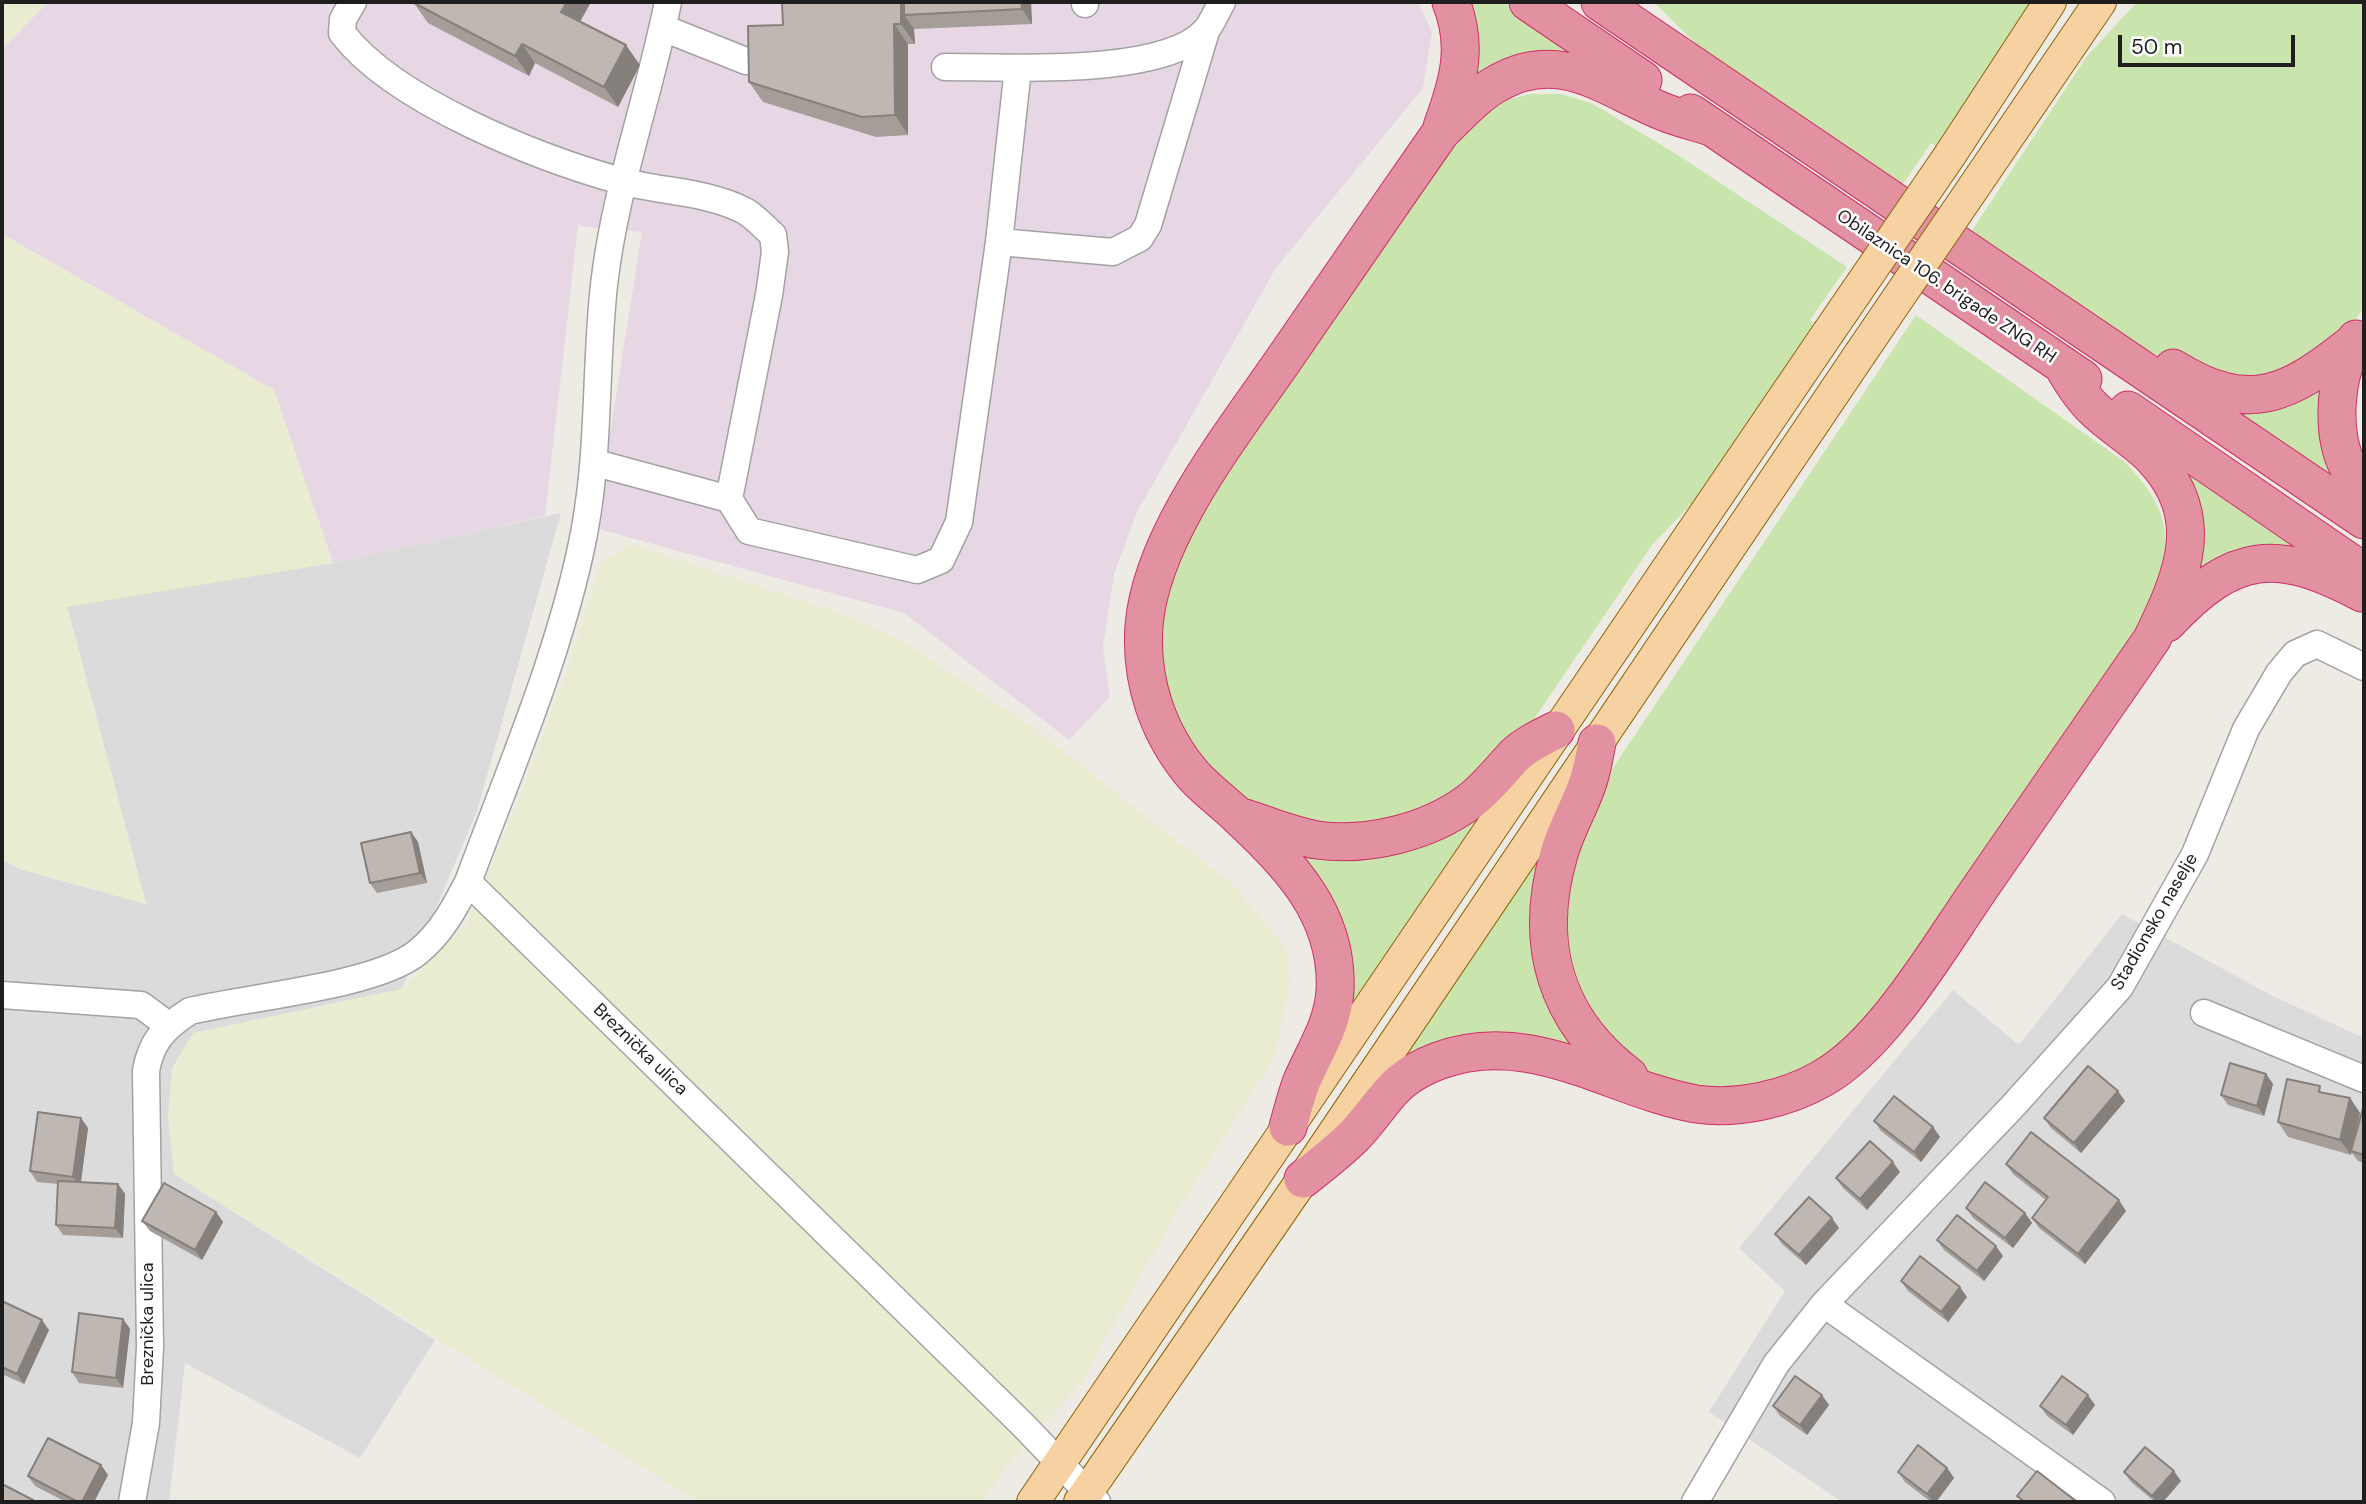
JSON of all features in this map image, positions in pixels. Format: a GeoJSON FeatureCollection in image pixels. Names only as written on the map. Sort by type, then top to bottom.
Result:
{"type":"FeatureCollection","features":[{"type":"Feature","properties":{"kind":"highway"},"geometry":{"type":"LineString","coordinates":[[1441,132],[1459,78],[1462,45],[1451,2]]}},
{"type":"Feature","properties":{"kind":"highway","name":"Obilaznica 106. brigade ZNG RH"},"geometry":{"type":"LineString","coordinates":[[1528,2],[2364,572]]}},
{"type":"Feature","properties":{"kind":"highway"},"geometry":{"type":"LineString","coordinates":[[1600,2],[2364,520]]}},
{"type":"Feature","properties":{"kind":"highway"},"geometry":{"type":"LineString","coordinates":[[1644,2],[1727,88]]}},
{"type":"Feature","properties":{"kind":"highway"},"geometry":{"type":"LineString","coordinates":[[1288,1127],[1301,1083],[1330,1021],[1335,967],[1328,931],[1314,901],[1293,871],[1238,815],[1196,778],[1160,724],[1149,694],[1143,659],[1144,624],[1150,592],[1173,530],[1228,441],[1441,132],[1498,82],[1528,71],[1561,70],[1592,76],[1664,112],[1711,127]]}},
{"type":"Feature","properties":{"kind":"highway"},"geometry":{"type":"LineString","coordinates":[[2090,334],[2168,365],[2192,380],[2245,395],[2269,395],[2295,385],[2359,334]]}},
{"type":"Feature","properties":{"kind":"highway"},"geometry":{"type":"LineString","coordinates":[[2359,334],[2339,386],[2338,438],[2348,468],[2364,490]]}},
{"type":"Feature","properties":{"kind":"highway"},"geometry":{"type":"LineString","coordinates":[[2062,365],[2094,409],[2151,456],[2172,482],[2182,508],[2187,539],[2185,561],[2176,590],[2152,639]]}},
{"type":"Feature","properties":{"kind":"highway"},"geometry":{"type":"LineString","coordinates":[[1303,1179],[1357,1133],[1387,1092],[1439,1060],[1497,1051],[1533,1053],[1699,1104],[1732,1105],[1768,1100],[1824,1077],[1853,1055],[1892,1011],[2152,639],[2191,597],[2215,578],[2241,567],[2268,562],[2298,565],[2324,573],[2364,594]]}},
{"type":"Feature","properties":{"kind":"highway"},"geometry":{"type":"LineString","coordinates":[[1238,815],[1317,840],[1348,842],[1383,838],[1413,830],[1468,802],[1498,777],[1515,755],[1556,730]]}},
{"type":"Feature","properties":{"kind":"highway"},"geometry":{"type":"LineString","coordinates":[[1597,743],[1589,782],[1559,854],[1548,900],[1553,972],[1581,1030],[1604,1057],[1644,1087]]}},
{"type":"Feature","properties":{"kind":"main road"},"geometry":{"type":"LineString","coordinates":[[1033,1502],[1556,730],[1950,155],[2050,2]]}},
{"type":"Feature","properties":{"kind":"main road"},"geometry":{"type":"LineString","coordinates":[[1088,1499],[2100,2]]}},
{"type":"Feature","properties":{"kind":"street"},"geometry":{"type":"LineString","coordinates":[[353,2],[343,19],[342,33],[378,71],[430,104],[545,155],[621,181],[724,201],[748,212],[773,235],[775,252],[769,295],[729,499]]}},
{"type":"Feature","properties":{"kind":"street"},"geometry":{"type":"LineString","coordinates":[[468,883],[556,641],[580,556],[596,463],[604,285],[621,181],[668,2]]}},
{"type":"Feature","properties":{"kind":"street"},"geometry":{"type":"LineString","coordinates":[[999,242],[1113,252],[1140,238],[1148,225],[1206,31],[1222,2]]}},
{"type":"Feature","properties":{"kind":"street"},"geometry":{"type":"LineString","coordinates":[[663,28],[746,61]]}},
{"type":"Feature","properties":{"kind":"street"},"geometry":{"type":"LineString","coordinates":[[945,67],[1084,67],[1173,51],[1206,31]]}},
{"type":"Feature","properties":{"kind":"street"},"geometry":{"type":"LineString","coordinates":[[596,463],[729,499],[749,531],[917,570],[941,559],[959,523],[999,242],[1018,68]]}},
{"type":"Feature","properties":{"kind":"street","name":"Stadionsko naselje"},"geometry":{"type":"LineString","coordinates":[[1695,1502],[1776,1364],[1824,1304],[2013,1106],[2120,987],[2195,854],[2246,729],[2279,673],[2295,654],[2317,644],[2364,667]]}},
{"type":"Feature","properties":{"kind":"street","name":"Breznička ulica"},"geometry":{"type":"LineString","coordinates":[[132,1502],[146,1423],[150,1347],[146,1071],[149,1051],[168,1025],[190,1011],[384,971],[417,953],[447,923],[468,883],[1060,1463],[1088,1499]]}},
{"type":"Feature","properties":{"kind":"street"},"geometry":{"type":"LineString","coordinates":[[2,995],[141,1005],[168,1025]]}},
{"type":"Feature","properties":{"kind":"street"},"geometry":{"type":"LineString","coordinates":[[2204,1013],[2364,1079]]}},
{"type":"Feature","properties":{"kind":"street"},"geometry":{"type":"LineString","coordinates":[[1824,1304],[2038,1472],[2102,1502]]}},
{"type":"Feature","properties":{"kind":"shaded area"},"geometry":{"type":"Polygon","coordinates":[[[48,2],[1418,2],[1432,32],[1423,88],[1276,268],[1137,512],[1114,574],[1103,647],[1110,697],[1069,740],[904,613],[595,528],[642,232],[578,226],[545,516],[333,563],[274,390],[2,234],[2,49],[48,2]]]}},
{"type":"Feature","properties":{"kind":"shaded area"},"geometry":{"type":"Polygon","coordinates":[[[561,513],[477,811],[402,989],[194,1033],[174,1174],[435,1340],[360,1458],[185,1363],[169,1502],[2,1502],[2,859],[20,869],[146,904],[67,606],[333,563],[561,513]]]}},
{"type":"Feature","properties":{"kind":"shaded area"},"geometry":{"type":"Polygon","coordinates":[[[2122,914],[2271,995],[2364,1038],[2364,1502],[1842,1502],[1709,1412],[1785,1291],[1739,1248],[1953,990],[2019,1045],[2122,914]]]}},
{"type":"Feature","properties":{"kind":"green space"},"geometry":{"type":"Polygon","coordinates":[[[2,2],[48,2],[2,49],[2,2]]]}},
{"type":"Feature","properties":{"kind":"green space"},"geometry":{"type":"Polygon","coordinates":[[[1467,2],[1503,2],[1585,56],[1473,87],[1467,2]]]}},
{"type":"Feature","properties":{"kind":"green space"},"geometry":{"type":"Polygon","coordinates":[[[1654,2],[2033,2],[1939,148],[1931,143],[1901,187],[1702,50],[1654,2]]]}},
{"type":"Feature","properties":{"kind":"green space"},"geometry":{"type":"Polygon","coordinates":[[[2137,2],[2364,2],[2364,307],[2349,330],[2273,386],[2199,377],[2104,327],[1969,235],[2087,56],[2137,2]]]}},
{"type":"Feature","properties":{"kind":"green space"},"geometry":{"type":"Polygon","coordinates":[[[1529,94],[1562,94],[1593,104],[1678,155],[1847,267],[1810,320],[1817,326],[1702,493],[1652,545],[1522,737],[1497,767],[1401,825],[1294,827],[1206,780],[1168,724],[1155,607],[1192,520],[1446,144],[1495,103],[1529,94]]]}},
{"type":"Feature","properties":{"kind":"green space"},"geometry":{"type":"Polygon","coordinates":[[[2,234],[274,390],[333,563],[67,607],[146,904],[20,869],[2,859],[2,234]]]}},
{"type":"Feature","properties":{"kind":"green space"},"geometry":{"type":"Polygon","coordinates":[[[1916,315],[2125,462],[2141,481],[2153,497],[2164,529],[2164,563],[2155,606],[1876,1015],[1796,1085],[1676,1092],[1596,1041],[1554,934],[1584,811],[1916,315]]]}},
{"type":"Feature","properties":{"kind":"green space"},"geometry":{"type":"Polygon","coordinates":[[[2326,376],[2347,486],[2217,400],[2326,376]]]}},
{"type":"Feature","properties":{"kind":"green space"},"geometry":{"type":"Polygon","coordinates":[[[2182,462],[2311,550],[2198,580],[2182,462]]]}},
{"type":"Feature","properties":{"kind":"green space"},"geometry":{"type":"Polygon","coordinates":[[[631,544],[834,611],[899,639],[1035,729],[1233,885],[1286,948],[1290,981],[1274,1058],[1174,1216],[1081,1383],[1011,1461],[981,1502],[698,1502],[174,1174],[168,1118],[172,1068],[193,1033],[402,989],[466,925],[522,791],[568,667],[601,563],[631,544]]]}},
{"type":"Feature","properties":{"kind":"green space"},"geometry":{"type":"Polygon","coordinates":[[[1488,812],[1347,1016],[1289,841],[1488,812]]]}},
{"type":"Feature","properties":{"kind":"green space"},"geometry":{"type":"Polygon","coordinates":[[[1544,847],[1587,1056],[1400,1059],[1544,847]]]}},
{"type":"Feature","properties":{"kind":"building"},"geometry":{"type":"Polygon","coordinates":[[[415,2],[567,2],[561,12],[626,45],[604,87],[522,44],[515,56],[415,2]]]}},
{"type":"Feature","properties":{"kind":"building"},"geometry":{"type":"Polygon","coordinates":[[[782,2],[901,2],[901,24],[894,24],[895,115],[862,117],[749,82],[748,26],[783,25],[782,2]]]}},
{"type":"Feature","properties":{"kind":"building"},"geometry":{"type":"Polygon","coordinates":[[[904,2],[1021,2],[1022,9],[904,15],[904,2]]]}},
{"type":"Feature","properties":{"kind":"building"},"geometry":{"type":"Polygon","coordinates":[[[411,832],[420,873],[370,883],[361,843],[411,832]]]}},
{"type":"Feature","properties":{"kind":"building"},"geometry":{"type":"Polygon","coordinates":[[[2230,1063],[2266,1074],[2257,1106],[2221,1095],[2230,1063]]]}},
{"type":"Feature","properties":{"kind":"building"},"geometry":{"type":"Polygon","coordinates":[[[2088,1066],[2118,1091],[2074,1143],[2044,1118],[2088,1066]]]}},
{"type":"Feature","properties":{"kind":"building"},"geometry":{"type":"Polygon","coordinates":[[[2287,1079],[2320,1086],[2319,1092],[2350,1098],[2340,1140],[2278,1122],[2287,1079]]]}},
{"type":"Feature","properties":{"kind":"building"},"geometry":{"type":"Polygon","coordinates":[[[1894,1096],[1933,1127],[1914,1152],[1874,1121],[1894,1096]]]}},
{"type":"Feature","properties":{"kind":"building"},"geometry":{"type":"Polygon","coordinates":[[[2364,1108],[2364,1155],[2351,1151],[2364,1108]]]}},
{"type":"Feature","properties":{"kind":"building"},"geometry":{"type":"Polygon","coordinates":[[[38,1112],[81,1118],[73,1177],[30,1171],[38,1112]]]}},
{"type":"Feature","properties":{"kind":"building"},"geometry":{"type":"Polygon","coordinates":[[[2031,1132],[2119,1200],[2078,1254],[2032,1218],[2048,1197],[2006,1164],[2031,1132]]]}},
{"type":"Feature","properties":{"kind":"building"},"geometry":{"type":"Polygon","coordinates":[[[1870,1141],[1893,1162],[1860,1199],[1836,1178],[1870,1141]]]}},
{"type":"Feature","properties":{"kind":"building"},"geometry":{"type":"Polygon","coordinates":[[[58,1181],[118,1184],[115,1228],[56,1225],[58,1181]]]}},
{"type":"Feature","properties":{"kind":"building"},"geometry":{"type":"Polygon","coordinates":[[[1985,1182],[2025,1213],[2005,1238],[1966,1208],[1985,1182]]]}},
{"type":"Feature","properties":{"kind":"building"},"geometry":{"type":"Polygon","coordinates":[[[164,1183],[216,1212],[195,1250],[142,1221],[164,1183]]]}},
{"type":"Feature","properties":{"kind":"building"},"geometry":{"type":"Polygon","coordinates":[[[1809,1197],[1832,1218],[1799,1255],[1775,1234],[1809,1197]]]}},
{"type":"Feature","properties":{"kind":"building"},"geometry":{"type":"Polygon","coordinates":[[[1957,1215],[1996,1246],[1977,1271],[1937,1240],[1957,1215]]]}},
{"type":"Feature","properties":{"kind":"building"},"geometry":{"type":"Polygon","coordinates":[[[1920,1256],[1960,1287],[1941,1312],[1901,1281],[1920,1256]]]}},
{"type":"Feature","properties":{"kind":"building"},"geometry":{"type":"Polygon","coordinates":[[[2,1301],[42,1320],[17,1374],[2,1367],[2,1301]]]}},
{"type":"Feature","properties":{"kind":"building"},"geometry":{"type":"Polygon","coordinates":[[[79,1313],[123,1319],[116,1378],[72,1372],[79,1313]]]}},
{"type":"Feature","properties":{"kind":"building"},"geometry":{"type":"Polygon","coordinates":[[[1795,1376],[1822,1395],[1800,1425],[1773,1406],[1795,1376]]]}},
{"type":"Feature","properties":{"kind":"building"},"geometry":{"type":"Polygon","coordinates":[[[2062,1376],[2088,1395],[2066,1425],[2040,1406],[2062,1376]]]}},
{"type":"Feature","properties":{"kind":"building"},"geometry":{"type":"Polygon","coordinates":[[[48,1438],[101,1465],[82,1502],[28,1476],[48,1438]]]}},
{"type":"Feature","properties":{"kind":"building"},"geometry":{"type":"Polygon","coordinates":[[[1918,1445],[1947,1468],[1927,1494],[1898,1472],[1918,1445]]]}},
{"type":"Feature","properties":{"kind":"building"},"geometry":{"type":"Polygon","coordinates":[[[2145,1447],[2174,1471],[2152,1496],[2124,1472],[2145,1447]]]}},
{"type":"Feature","properties":{"kind":"building"},"geometry":{"type":"Polygon","coordinates":[[[2037,1471],[2077,1502],[2025,1502],[2017,1496],[2037,1471]]]}},
{"type":"Feature","properties":{"kind":"building"},"geometry":{"type":"Polygon","coordinates":[[[2,1484],[33,1500],[32,1502],[2,1502],[2,1484]]]}}]}
